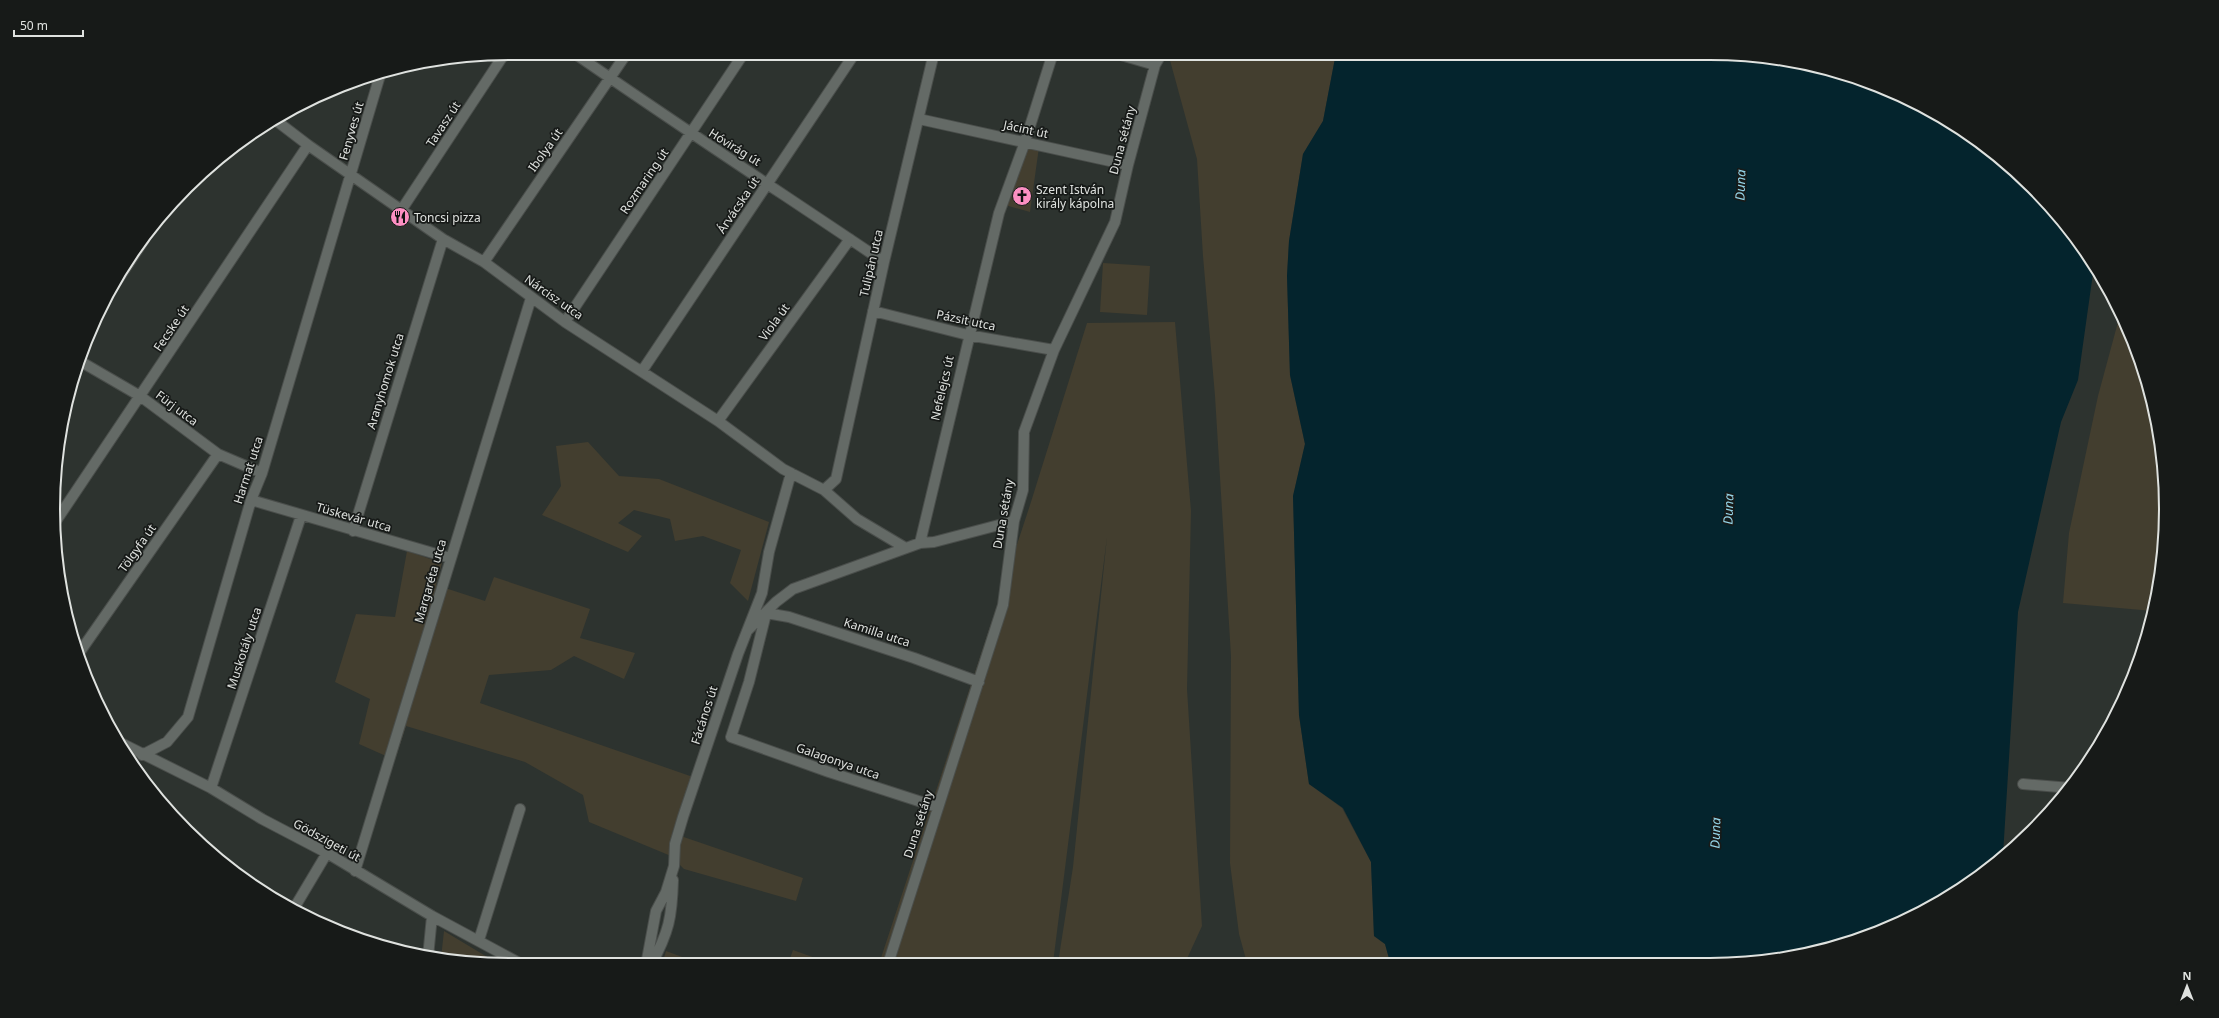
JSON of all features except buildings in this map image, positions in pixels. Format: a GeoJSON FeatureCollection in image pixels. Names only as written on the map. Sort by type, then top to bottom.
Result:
{"type":"FeatureCollection","features":[{"type":"Feature","properties":{"kind":"street","name":"Tavasz út"},"geometry":{"type":"LineString","coordinates":[[402,209],[500,60]]}},
{"type":"Feature","properties":{"kind":"street","name":"Hóvirág út"},"geometry":{"type":"LineString","coordinates":[[584,60],[691,134],[768,183],[884,262]]}},
{"type":"Feature","properties":{"kind":"street","name":"Ibolya út"},"geometry":{"type":"LineString","coordinates":[[484,262],[622,60]]}},
{"type":"Feature","properties":{"kind":"street","name":"Rozmaring út"},"geometry":{"type":"LineString","coordinates":[[565,322],[739,60]]}},
{"type":"Feature","properties":{"kind":"street","name":"Árvácska út"},"geometry":{"type":"LineString","coordinates":[[642,371],[850,60]]}},
{"type":"Feature","properties":{"kind":"street","name":"Tulipán utca"},"geometry":{"type":"LineString","coordinates":[[824,490],[836,479],[884,262],[932,60]]}},
{"type":"Feature","properties":{"kind":"street","name":"Nefelejcs út"},"geometry":{"type":"LineString","coordinates":[[920,543],[998,213],[1025,142],[1051,60]]}},
{"type":"Feature","properties":{"kind":"street"},"geometry":{"type":"LineString","coordinates":[[1136,60],[1155,66]]}},
{"type":"Feature","properties":{"kind":"street","name":"Duna sétány"},"geometry":{"type":"LineString","coordinates":[[890,958],[1003,605],[1014,521],[1023,490],[1024,432],[1054,350],[1115,222],[1128,165],[1155,66],[1158,60]]}},
{"type":"Feature","properties":{"kind":"street","name":"Fenyves út"},"geometry":{"type":"LineString","coordinates":[[352,174],[379,80]]}},
{"type":"Feature","properties":{"kind":"street","name":"Jácint út"},"geometry":{"type":"LineString","coordinates":[[919,119],[1128,165]]}},
{"type":"Feature","properties":{"kind":"street","name":"Nárcisz utca"},"geometry":{"type":"LineString","coordinates":[[279,123],[308,145],[352,174],[443,239],[484,262],[565,322],[718,421],[791,474],[824,490],[857,519],[904,547]]}},
{"type":"Feature","properties":{"kind":"street","name":"Fecske út"},"geometry":{"type":"LineString","coordinates":[[60,515],[308,145]]}},
{"type":"Feature","properties":{"kind":"street","name":"Harmat utca"},"geometry":{"type":"LineString","coordinates":[[142,755],[167,742],[188,717],[251,500],[262,474],[352,174]]}},
{"type":"Feature","properties":{"kind":"street","name":"Aranyhomok utca"},"geometry":{"type":"LineString","coordinates":[[353,531],[443,239]]}},
{"type":"Feature","properties":{"kind":"street","name":"Viola út"},"geometry":{"type":"LineString","coordinates":[[718,421],[850,239]]}},
{"type":"Feature","properties":{"kind":"street","name":"Margaréta utca"},"geometry":{"type":"LineString","coordinates":[[355,871],[531,298]]}},
{"type":"Feature","properties":{"kind":"street","name":"Pázsit utca"},"geometry":{"type":"LineString","coordinates":[[874,311],[968,335],[1054,350]]}},
{"type":"Feature","properties":{"kind":"street","name":"Fürj utca"},"geometry":{"type":"LineString","coordinates":[[84,364],[140,396],[218,454],[262,474]]}},
{"type":"Feature","properties":{"kind":"street","name":"Tölgyfa út"},"geometry":{"type":"LineString","coordinates":[[82,648],[218,454]]}},
{"type":"Feature","properties":{"kind":"street","name":"Fácános út"},"geometry":{"type":"LineString","coordinates":[[647,958],[656,911],[666,892],[674,866],[675,844],[683,817],[738,654],[762,593],[769,552],[791,474]]}},
{"type":"Feature","properties":{"kind":"street","name":"Tüskevár utca"},"geometry":{"type":"LineString","coordinates":[[251,500],[301,516],[450,558]]}},
{"type":"Feature","properties":{"kind":"street","name":"Muskotály utca"},"geometry":{"type":"LineString","coordinates":[[211,788],[301,516]]}},
{"type":"Feature","properties":{"kind":"street"},"geometry":{"type":"LineString","coordinates":[[747,631],[776,602],[793,589],[904,547],[920,543],[934,542],[1014,521]]}},
{"type":"Feature","properties":{"kind":"street"},"geometry":{"type":"LineString","coordinates":[[762,593],[766,613]]}},
{"type":"Feature","properties":{"kind":"street","name":"Kamilla utca"},"geometry":{"type":"LineString","coordinates":[[766,613],[789,617],[914,658],[979,682]]}},
{"type":"Feature","properties":{"kind":"street","name":"Galagonya utca"},"geometry":{"type":"LineString","coordinates":[[766,613],[749,682],[731,737],[829,772],[938,807]]}},
{"type":"Feature","properties":{"kind":"street","name":"Gödszigeti út"},"geometry":{"type":"LineString","coordinates":[[129,748],[211,788],[262,820],[327,853],[432,916],[510,958]]}},
{"type":"Feature","properties":{"kind":"street"},"geometry":{"type":"LineString","coordinates":[[2023,784],[2062,787]]}},
{"type":"Feature","properties":{"kind":"street"},"geometry":{"type":"LineString","coordinates":[[479,940],[520,809]]}},
{"type":"Feature","properties":{"kind":"street"},"geometry":{"type":"LineString","coordinates":[[296,904],[327,853]]}},
{"type":"Feature","properties":{"kind":"street"},"geometry":{"type":"LineString","coordinates":[[654,958],[669,929],[673,910],[674,866]]}},
{"type":"Feature","properties":{"kind":"street"},"geometry":{"type":"LineString","coordinates":[[429,950],[432,916]]}},
{"type":"Feature","properties":{"kind":"shaded area"},"geometry":{"type":"Polygon","coordinates":[[[1170,60],[1335,60],[1323,121],[1303,154],[1289,241],[1287,276],[1290,375],[1305,444],[1293,496],[1299,715],[1309,784],[1342,808],[1371,862],[1374,936],[1385,944],[1389,958],[1246,958],[1239,934],[1230,863],[1231,656],[1215,396],[1203,256],[1197,159],[1170,60]]]}},
{"type":"Feature","properties":{"kind":"shaded area"},"geometry":{"type":"Polygon","coordinates":[[[1027,144],[1039,147],[1030,212],[1005,205],[1027,144]]]}},
{"type":"Feature","properties":{"kind":"shaded area"},"geometry":{"type":"Polygon","coordinates":[[[1103,263],[1150,266],[1147,315],[1100,312],[1103,263]]]}},
{"type":"Feature","properties":{"kind":"shaded area"},"geometry":{"type":"Polygon","coordinates":[[[1175,322],[1191,511],[1187,689],[1202,926],[1187,958],[1059,958],[1073,867],[1107,537],[1054,958],[881,958],[1030,505],[1087,323],[1175,322]]]}},
{"type":"Feature","properties":{"kind":"shaded area"},"geometry":{"type":"Polygon","coordinates":[[[2118,322],[2144,393],[2155,450],[2158,480],[2158,538],[2155,568],[2147,610],[2063,603],[2069,533],[2098,396],[2118,322]]]}},
{"type":"Feature","properties":{"kind":"shaded area"},"geometry":{"type":"Polygon","coordinates":[[[588,442],[619,476],[659,479],[769,522],[748,601],[730,583],[741,550],[703,536],[675,541],[670,519],[634,510],[618,523],[642,536],[628,552],[542,515],[561,486],[556,446],[588,442]]]}},
{"type":"Feature","properties":{"kind":"shaded area"},"geometry":{"type":"Polygon","coordinates":[[[407,551],[442,563],[436,585],[485,601],[494,577],[590,609],[580,638],[635,653],[624,679],[574,656],[551,670],[489,675],[480,703],[693,777],[672,833],[803,878],[796,901],[684,869],[671,856],[589,822],[583,795],[525,762],[406,726],[395,760],[359,744],[370,699],[335,682],[356,614],[395,617],[407,551]]]}},
{"type":"Feature","properties":{"kind":"shaded area"},"geometry":{"type":"Polygon","coordinates":[[[444,931],[488,957],[450,954],[442,953],[444,931]]]}},
{"type":"Feature","properties":{"kind":"shaded area"},"geometry":{"type":"Polygon","coordinates":[[[793,950],[815,958],[790,958],[793,950]]]}},
{"type":"Feature","properties":{"kind":"shaded area"},"geometry":{"type":"Polygon","coordinates":[[[666,951],[685,958],[664,958],[666,951]]]}},
{"type":"Feature","properties":{"kind":"water","name":"Duna"},"geometry":{"type":"Polygon","coordinates":[[[1335,60],[1710,60],[1769,64],[1826,75],[1882,94],[1909,106],[1935,120],[1983,153],[2006,171],[2048,213],[2093,275],[2078,380],[2061,422],[2018,612],[2003,849],[1959,882],[1909,912],[1854,934],[1826,943],[1798,949],[1769,954],[1710,958],[1389,958],[1385,944],[1374,936],[1371,862],[1343,808],[1309,784],[1299,715],[1293,496],[1305,444],[1290,375],[1287,276],[1289,241],[1303,154],[1323,121],[1335,60]]]}},
{"type":"Feature","properties":{"kind":"place","name":"Szent István király kápolna"},"geometry":{"type":"Point","coordinates":[1022,196]}},
{"type":"Feature","properties":{"kind":"place","name":"Toncsi pizza"},"geometry":{"type":"Point","coordinates":[400,217]}}]}
